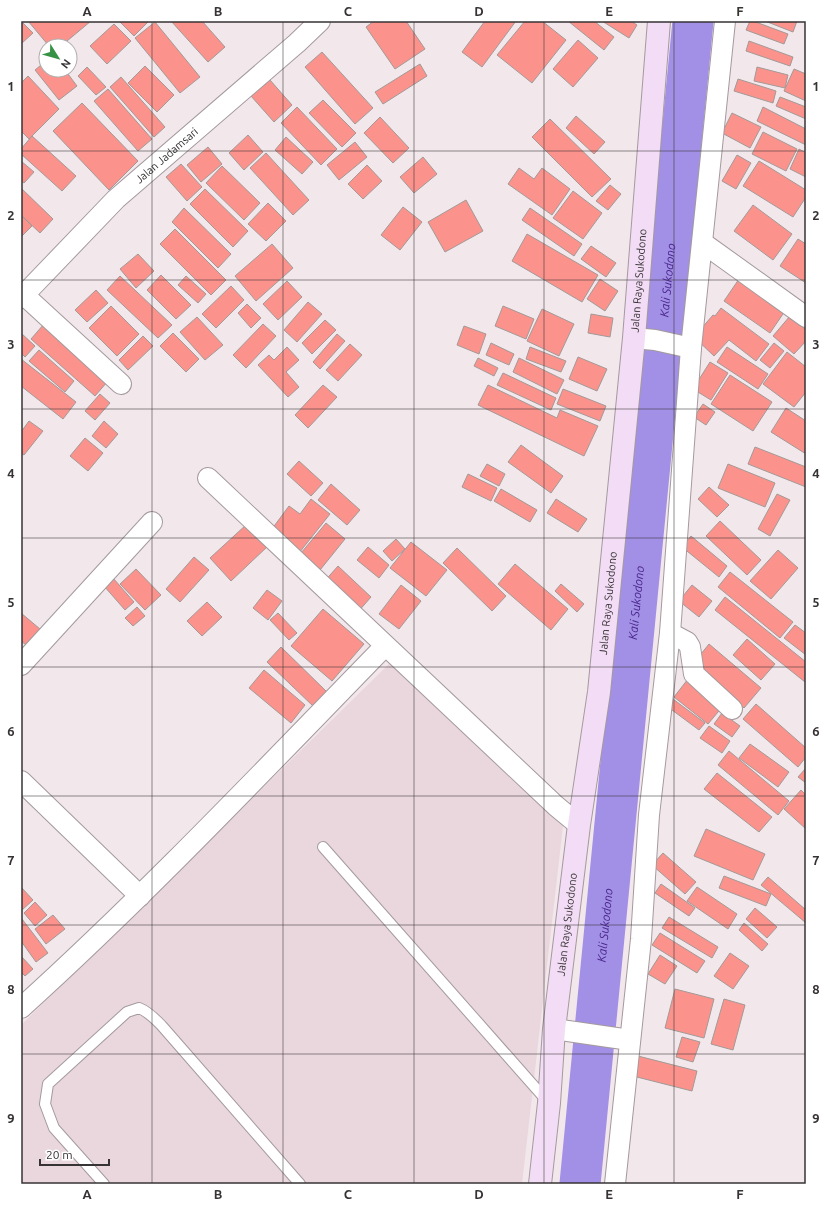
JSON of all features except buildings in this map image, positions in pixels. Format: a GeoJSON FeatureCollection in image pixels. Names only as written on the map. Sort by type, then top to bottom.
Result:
{"type":"FeatureCollection","features":[{"type":"Feature","properties":{"kind":"main road","name":"Jalan Raya Sukodono"},"geometry":{"type":"LineString","coordinates":[[540,1184],[549,1103],[554,1029],[579,825],[599,692],[634,338],[658,21]]}},
{"type":"Feature","properties":{"kind":"street","name":"Jalan Jadamsari"},"geometry":{"type":"LineString","coordinates":[[22,297],[116,199],[297,43],[320,21]]}},
{"type":"Feature","properties":{"kind":"street"},"geometry":{"type":"LineString","coordinates":[[615,1184],[624,1039],[641,939],[649,815],[670,633],[684,346],[702,242],[725,21]]}},
{"type":"Feature","properties":{"kind":"street"},"geometry":{"type":"LineString","coordinates":[[702,242],[806,317]]}},
{"type":"Feature","properties":{"kind":"street"},"geometry":{"type":"LineString","coordinates":[[22,297],[122,384]]}},
{"type":"Feature","properties":{"kind":"street"},"geometry":{"type":"LineString","coordinates":[[634,338],[655,340],[684,346]]}},
{"type":"Feature","properties":{"kind":"street"},"geometry":{"type":"LineString","coordinates":[[208,478],[556,806],[579,825]]}},
{"type":"Feature","properties":{"kind":"street"},"geometry":{"type":"LineString","coordinates":[[21,665],[152,522]]}},
{"type":"Feature","properties":{"kind":"street"},"geometry":{"type":"LineString","coordinates":[[670,633],[688,642],[694,674],[732,709]]}},
{"type":"Feature","properties":{"kind":"street"},"geometry":{"type":"LineString","coordinates":[[21,1008],[140,896],[385,646]]}},
{"type":"Feature","properties":{"kind":"street"},"geometry":{"type":"LineString","coordinates":[[21,781],[140,896]]}},
{"type":"Feature","properties":{"kind":"street"},"geometry":{"type":"LineString","coordinates":[[554,1029],[624,1039]]}},
{"type":"Feature","properties":{"kind":"lane"},"geometry":{"type":"LineString","coordinates":[[323,847],[549,1103]]}},
{"type":"Feature","properties":{"kind":"lane"},"geometry":{"type":"LineString","coordinates":[[104,1184],[54,1128],[45,1104],[48,1084],[126,1012],[139,1008],[145,1010],[162,1026],[300,1184]]}},
{"type":"Feature","properties":{"kind":"shaded area"},"geometry":{"type":"Polygon","coordinates":[[[393,660],[563,826],[522,1184],[21,1184],[21,1025],[393,660]]]}},
{"type":"Feature","properties":{"kind":"waterway","name":"Kali Sukodono"},"geometry":{"type":"LineString","coordinates":[[580,1184],[693,21]]}}]}
